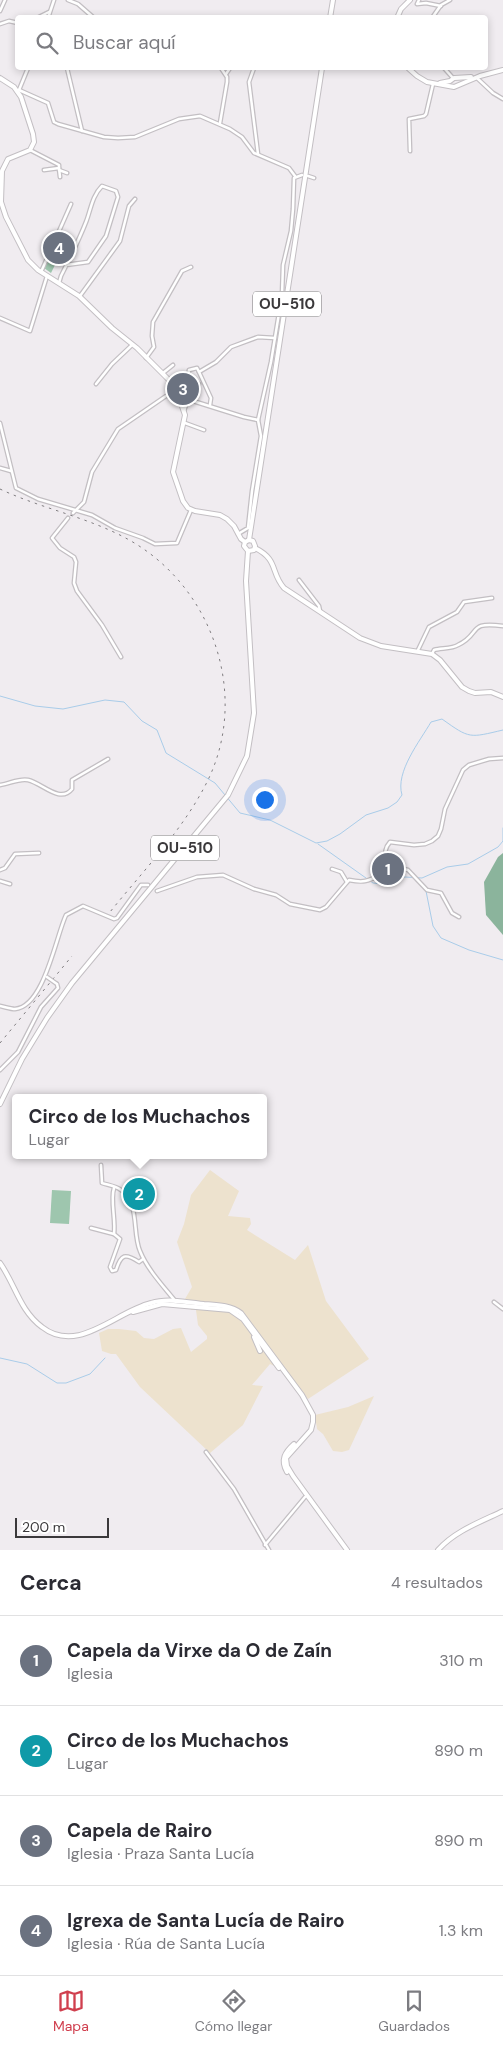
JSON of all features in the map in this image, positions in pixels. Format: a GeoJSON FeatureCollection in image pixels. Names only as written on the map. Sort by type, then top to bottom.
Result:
{"type":"FeatureCollection","features":[{"type":"Feature","properties":{"kind":"street"},"geometry":{"type":"LineString","coordinates":[[0,11],[6,0]]}},
{"type":"Feature","properties":{"kind":"street"},"geometry":{"type":"LineString","coordinates":[[49,15],[54,0]]}},
{"type":"Feature","properties":{"kind":"street"},"geometry":{"type":"LineString","coordinates":[[68,0],[78,4],[91,15]]}},
{"type":"Feature","properties":{"kind":"street"},"geometry":{"type":"LineString","coordinates":[[330,15],[333,0]]}},
{"type":"Feature","properties":{"kind":"street"},"geometry":{"type":"LineString","coordinates":[[419,0],[417,4],[426,2],[441,6]]}},
{"type":"Feature","properties":{"kind":"street"},"geometry":{"type":"LineString","coordinates":[[434,15],[441,6],[450,0]]}},
{"type":"Feature","properties":{"kind":"street"},"geometry":{"type":"LineString","coordinates":[[399,15],[406,1]]}},
{"type":"Feature","properties":{"kind":"street"},"geometry":{"type":"LineString","coordinates":[[43,15],[50,11]]}},
{"type":"Feature","properties":{"kind":"street"},"geometry":{"type":"LineString","coordinates":[[0,24],[9,21],[15,22]]}},
{"type":"Feature","properties":{"kind":"street"},"geometry":{"type":"LineString","coordinates":[[27,70],[19,91],[34,142],[30,150],[11,157],[2,165],[1,202],[6,217],[28,260],[40,272],[79,296],[112,328],[133,344],[163,373],[177,391],[188,399],[258,420]]}},
{"type":"Feature","properties":{"kind":"street"},"geometry":{"type":"LineString","coordinates":[[67,70],[82,131]]}},
{"type":"Feature","properties":{"kind":"street"},"geometry":{"type":"LineString","coordinates":[[220,123],[227,82],[226,74],[222,70]]}},
{"type":"Feature","properties":{"kind":"street"},"geometry":{"type":"LineString","coordinates":[[226,74],[229,70]]}},
{"type":"Feature","properties":{"kind":"street"},"geometry":{"type":"LineString","coordinates":[[253,70],[249,82],[258,154]]}},
{"type":"Feature","properties":{"kind":"street","name":"OU-510"},"geometry":{"type":"LineString","coordinates":[[0,1104],[27,1050],[52,1011],[72,983],[228,796],[247,756],[254,713],[246,581],[248,551],[244,546],[247,541],[322,70]]}},
{"type":"Feature","properties":{"kind":"street"},"geometry":{"type":"LineString","coordinates":[[410,70],[420,79],[434,83],[479,77]]}},
{"type":"Feature","properties":{"kind":"street"},"geometry":{"type":"LineString","coordinates":[[445,70],[458,85],[503,70]]}},
{"type":"Feature","properties":{"kind":"street"},"geometry":{"type":"LineString","coordinates":[[479,77],[493,93],[503,99]]}},
{"type":"Feature","properties":{"kind":"street"},"geometry":{"type":"LineString","coordinates":[[0,78],[19,91],[48,103],[54,122],[104,137],[135,136],[187,116],[200,116],[220,123],[238,134],[251,150],[289,168],[295,176],[291,231],[284,265],[282,295],[258,420],[261,436],[248,528],[238,534]]}},
{"type":"Feature","properties":{"kind":"street"},"geometry":{"type":"LineString","coordinates":[[410,151],[409,119],[426,114],[434,83]]}},
{"type":"Feature","properties":{"kind":"street"},"geometry":{"type":"LineString","coordinates":[[30,150],[59,165],[60,177]]}},
{"type":"Feature","properties":{"kind":"street"},"geometry":{"type":"LineString","coordinates":[[44,170],[59,169],[67,173]]}},
{"type":"Feature","properties":{"kind":"street"},"geometry":{"type":"LineString","coordinates":[[295,176],[302,175]]}},
{"type":"Feature","properties":{"kind":"street"},"geometry":{"type":"LineString","coordinates":[[308,176],[314,178]]}},
{"type":"Feature","properties":{"kind":"street"},"geometry":{"type":"LineString","coordinates":[[59,283],[66,265],[98,190],[102,186],[116,191],[118,197],[106,236],[88,262],[66,265]]}},
{"type":"Feature","properties":{"kind":"street"},"geometry":{"type":"LineString","coordinates":[[79,296],[120,241],[129,206],[135,199]]}},
{"type":"Feature","properties":{"kind":"street"},"geometry":{"type":"LineString","coordinates":[[40,272],[71,204]]}},
{"type":"Feature","properties":{"kind":"street"},"geometry":{"type":"LineString","coordinates":[[0,211],[6,217]]}},
{"type":"Feature","properties":{"kind":"street"},"geometry":{"type":"LineString","coordinates":[[146,358],[154,346],[152,336],[153,322],[162,303],[182,271],[191,267]]}},
{"type":"Feature","properties":{"kind":"street"},"geometry":{"type":"LineString","coordinates":[[0,318],[30,331],[48,276]]}},
{"type":"Feature","properties":{"kind":"street"},"geometry":{"type":"LineString","coordinates":[[199,372],[216,362],[231,346],[258,337],[275,338]]}},
{"type":"Feature","properties":{"kind":"street"},"geometry":{"type":"LineString","coordinates":[[96,384],[112,364],[133,344]]}},
{"type":"Feature","properties":{"kind":"street"},"geometry":{"type":"LineString","coordinates":[[163,373],[173,365]]}},
{"type":"Feature","properties":{"kind":"street"},"geometry":{"type":"LineString","coordinates":[[73,513],[84,502],[92,472],[118,429],[166,396],[177,391],[184,382],[184,378],[188,376],[189,370],[196,368],[199,372],[211,398],[210,405]]}},
{"type":"Feature","properties":{"kind":"street"},"geometry":{"type":"LineString","coordinates":[[184,412],[188,399],[199,384]]}},
{"type":"Feature","properties":{"kind":"street"},"geometry":{"type":"LineString","coordinates":[[177,391],[184,412],[185,423],[178,443],[173,472],[183,501],[191,510],[225,517],[233,524],[241,539],[255,542],[255,548]]}},
{"type":"Feature","properties":{"kind":"street"},"geometry":{"type":"LineString","coordinates":[[0,423],[16,488],[38,499],[97,518],[115,528],[155,544],[177,543],[191,510]]}},
{"type":"Feature","properties":{"kind":"street"},"geometry":{"type":"LineString","coordinates":[[185,423],[204,430]]}},
{"type":"Feature","properties":{"kind":"street"},"geometry":{"type":"LineString","coordinates":[[0,468],[12,471]]}},
{"type":"Feature","properties":{"kind":"street"},"geometry":{"type":"LineString","coordinates":[[68,518],[52,538],[60,548],[74,557],[76,562],[74,583],[76,591],[102,625],[121,657]]}},
{"type":"Feature","properties":{"kind":"street"},"geometry":{"type":"LineString","coordinates":[[248,551],[255,548]]}},
{"type":"Feature","properties":{"kind":"street"},"geometry":{"type":"LineString","coordinates":[[255,548],[269,556],[284,588],[354,635],[373,644],[418,650],[432,654],[440,660],[462,687],[468,691],[475,693],[491,692],[503,697]]}},
{"type":"Feature","properties":{"kind":"street"},"geometry":{"type":"LineString","coordinates":[[300,580],[319,606],[320,611]]}},
{"type":"Feature","properties":{"kind":"street"},"geometry":{"type":"LineString","coordinates":[[418,650],[429,627],[457,612],[463,602],[492,598]]}},
{"type":"Feature","properties":{"kind":"street"},"geometry":{"type":"LineString","coordinates":[[432,654],[434,650],[457,646],[478,626],[486,624],[503,626]]}},
{"type":"Feature","properties":{"kind":"street"},"geometry":{"type":"LineString","coordinates":[[156,890],[197,877],[223,874],[254,889],[276,895],[290,904],[320,910],[326,907],[349,880],[362,882],[370,880],[384,870],[386,865],[384,852],[390,842],[414,845],[425,844],[438,836],[448,801],[463,770],[469,765],[489,759],[503,758]]}},
{"type":"Feature","properties":{"kind":"street"},"geometry":{"type":"LineString","coordinates":[[0,785],[27,779],[61,795],[66,794],[72,789],[72,780],[108,759]]}},
{"type":"Feature","properties":{"kind":"street"},"geometry":{"type":"LineString","coordinates":[[0,870],[5,868],[15,854],[39,853]]}},
{"type":"Feature","properties":{"kind":"street"},"geometry":{"type":"LineString","coordinates":[[386,865],[408,870],[427,890],[441,893],[452,913],[459,917]]}},
{"type":"Feature","properties":{"kind":"street"},"geometry":{"type":"LineString","coordinates":[[332,869],[341,872],[347,882]]}},
{"type":"Feature","properties":{"kind":"street"},"geometry":{"type":"LineString","coordinates":[[0,881],[10,884]]}},
{"type":"Feature","properties":{"kind":"street"},"geometry":{"type":"LineString","coordinates":[[0,1006],[16,1009],[26,1005],[46,976],[66,915],[83,906],[114,919],[117,918],[141,885],[148,885]]}},
{"type":"Feature","properties":{"kind":"street"},"geometry":{"type":"LineString","coordinates":[[0,1070],[18,1052],[41,1008],[58,988],[57,984],[46,976]]}},
{"type":"Feature","properties":{"kind":"street"},"geometry":{"type":"LineString","coordinates":[[101,1165],[102,1183],[121,1190],[129,1201],[135,1217],[138,1245],[143,1259],[176,1302]]}},
{"type":"Feature","properties":{"kind":"street"},"geometry":{"type":"LineString","coordinates":[[114,1188],[112,1194],[115,1213],[114,1234]]}},
{"type":"Feature","properties":{"kind":"street"},"geometry":{"type":"LineString","coordinates":[[91,1228],[114,1234],[120,1239],[110,1267],[112,1271],[116,1270],[120,1259],[124,1256],[131,1257],[139,1262],[143,1259]]}},
{"type":"Feature","properties":{"kind":"street"},"geometry":{"type":"LineString","coordinates":[[0,1263],[29,1315],[54,1334],[68,1338],[75,1337],[151,1302],[227,1306],[237,1310],[245,1317],[264,1350],[291,1380],[309,1407],[313,1424],[306,1436],[288,1454],[286,1464],[292,1476],[345,1550]]}},
{"type":"Feature","properties":{"kind":"street"},"geometry":{"type":"LineString","coordinates":[[126,1314],[176,1302]]}},
{"type":"Feature","properties":{"kind":"street"},"geometry":{"type":"LineString","coordinates":[[494,1302],[503,1309]]}},
{"type":"Feature","properties":{"kind":"street"},"geometry":{"type":"LineString","coordinates":[[186,1303],[207,1307]]}},
{"type":"Feature","properties":{"kind":"street"},"geometry":{"type":"LineString","coordinates":[[162,1304],[237,1310],[249,1327]]}},
{"type":"Feature","properties":{"kind":"street"},"geometry":{"type":"LineString","coordinates":[[221,1308],[236,1313],[256,1335],[295,1389],[310,1414],[313,1424]]}},
{"type":"Feature","properties":{"kind":"street"},"geometry":{"type":"LineString","coordinates":[[284,1374],[291,1380],[295,1389]]}},
{"type":"Feature","properties":{"kind":"street"},"geometry":{"type":"LineString","coordinates":[[310,1414],[311,1422],[308,1430],[286,1452],[283,1461],[286,1471],[345,1550]]}},
{"type":"Feature","properties":{"kind":"street"},"geometry":{"type":"LineString","coordinates":[[206,1452],[231,1484],[269,1550]]}},
{"type":"Feature","properties":{"kind":"street"},"geometry":{"type":"LineString","coordinates":[[265,1545],[305,1497]]}},
{"type":"Feature","properties":{"kind":"street"},"geometry":{"type":"LineString","coordinates":[[438,1550],[446,1541],[459,1533],[503,1511]]}},
{"type":"Feature","properties":{"kind":"shaded area"},"geometry":{"type":"Polygon","coordinates":[[[210,1170],[239,1191],[228,1216],[250,1218],[251,1224],[247,1230],[295,1260],[308,1245],[326,1301],[369,1359],[308,1399],[288,1372],[270,1364],[252,1385],[263,1386],[243,1425],[210,1453],[140,1387],[116,1354],[102,1351],[99,1333],[108,1329],[119,1329],[136,1331],[144,1338],[154,1339],[173,1329],[181,1328],[191,1352],[207,1339],[207,1336],[198,1325],[196,1310],[191,1310],[185,1299],[192,1287],[177,1242],[184,1224],[191,1195],[210,1170]]]}},
{"type":"Feature","properties":{"kind":"shaded area"},"geometry":{"type":"Polygon","coordinates":[[[374,1396],[349,1450],[342,1452],[333,1451],[323,1434],[317,1429],[315,1415],[348,1407],[374,1396]]]}},
{"type":"Feature","properties":{"kind":"green space"},"geometry":{"type":"Polygon","coordinates":[[[50,254],[59,257],[51,273],[44,268],[50,254]]]}},
{"type":"Feature","properties":{"kind":"green space"},"geometry":{"type":"Polygon","coordinates":[[[503,853],[503,935],[486,915],[484,882],[498,857],[503,853]]]}},
{"type":"Feature","properties":{"kind":"green space"},"geometry":{"type":"Polygon","coordinates":[[[52,1190],[71,1191],[69,1224],[50,1223],[52,1190]]]}},
{"type":"Feature","properties":{"kind":"waterway"},"geometry":{"type":"LineString","coordinates":[[0,696],[35,706],[63,709],[105,700],[124,702],[142,721],[157,730],[166,753],[215,783],[240,813],[270,820],[316,843],[327,841],[366,815],[388,808],[397,802],[402,795],[401,786],[405,767],[431,722],[442,719],[470,735],[503,730]]}},
{"type":"Feature","properties":{"kind":"waterway"},"geometry":{"type":"LineString","coordinates":[[318,844],[373,883],[382,884],[388,880],[405,877],[422,878],[447,867],[468,864],[498,847],[503,841],[503,828]]}},
{"type":"Feature","properties":{"kind":"waterway"},"geometry":{"type":"LineString","coordinates":[[426,891],[433,926],[441,938],[469,950],[503,960]]}},
{"type":"Feature","properties":{"kind":"waterway"},"geometry":{"type":"LineString","coordinates":[[0,1358],[27,1364],[57,1383],[66,1383],[90,1374],[105,1358]]}},
{"type":"Feature","properties":{"kind":"railway"},"geometry":{"type":"LineString","coordinates":[[0,489],[103,527],[136,544],[163,565],[186,590],[204,619],[217,650],[224,683],[225,716],[219,750],[207,782],[186,817],[149,866],[110,912]]}},
{"type":"Feature","properties":{"kind":"railway"},"geometry":{"type":"LineString","coordinates":[[0,1043],[72,956]]}},
{"type":"Feature","properties":{"kind":"place","name":"Igrexa de Santa Lucía de Rairo"},"geometry":{"type":"Point","coordinates":[59,248]}},
{"type":"Feature","properties":{"kind":"place","name":"Capela de Rairo"},"geometry":{"type":"Point","coordinates":[183,389]}},
{"type":"Feature","properties":{"kind":"place","name":"Capela da Virxe da O de Zaín"},"geometry":{"type":"Point","coordinates":[388,869]}},
{"type":"Feature","properties":{"kind":"place","name":"Circo de los Muchachos"},"geometry":{"type":"Point","coordinates":[139,1194]}}]}
